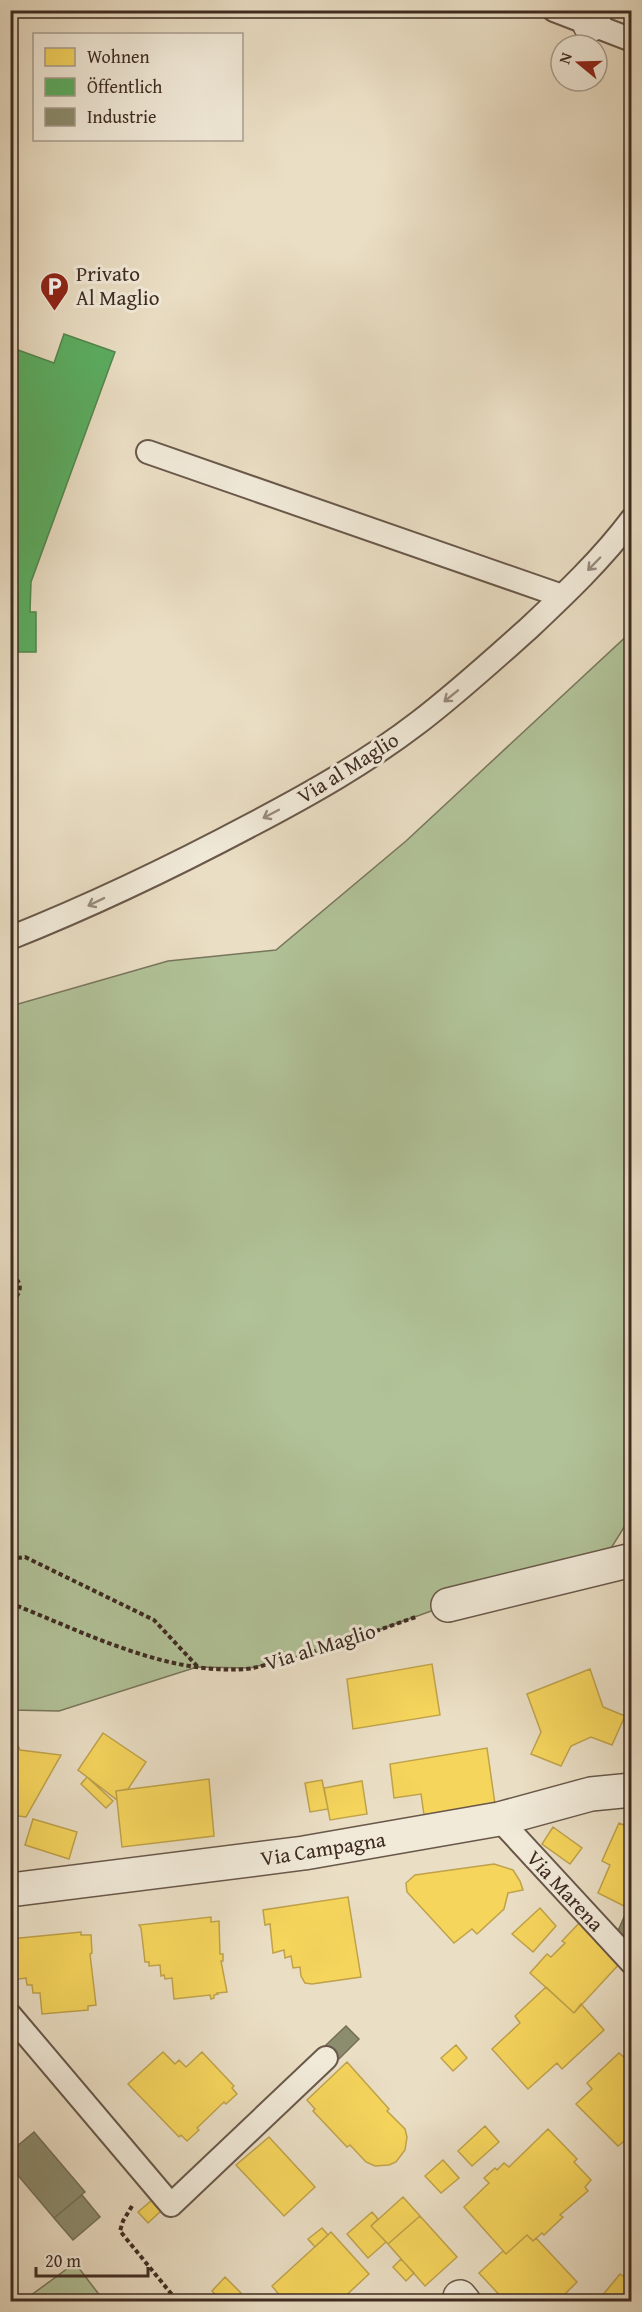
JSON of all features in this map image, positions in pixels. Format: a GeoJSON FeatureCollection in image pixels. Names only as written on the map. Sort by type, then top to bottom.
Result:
{"type":"FeatureCollection","features":[{"type":"Feature","properties":{"kind":"street"},"geometry":{"type":"LineString","coordinates":[[448,1605],[632,1560]]}},
{"type":"Feature","properties":{"kind":"street","name":"Via Campagna"},"geometry":{"type":"LineString","coordinates":[[10,1890],[304,1853],[499,1820],[591,1794],[632,1790]]}},
{"type":"Feature","properties":{"kind":"lane"},"geometry":{"type":"LineString","coordinates":[[554,10],[593,18],[632,40]]}},
{"type":"Feature","properties":{"kind":"lane"},"geometry":{"type":"LineString","coordinates":[[148,452],[562,596]]}},
{"type":"Feature","properties":{"kind":"lane","name":"Via al Maglio"},"geometry":{"type":"LineString","coordinates":[[10,938],[71,914],[200,852],[327,785],[417,723],[486,667],[562,596],[615,542],[632,519]]}},
{"type":"Feature","properties":{"kind":"lane","name":"Via Marena"},"geometry":{"type":"LineString","coordinates":[[499,1820],[632,1963]]}},
{"type":"Feature","properties":{"kind":"lane"},"geometry":{"type":"LineString","coordinates":[[10,2015],[171,2205],[326,2058]]}},
{"type":"Feature","properties":{"kind":"path"},"geometry":{"type":"LineString","coordinates":[[10,1275],[14,1276],[21,1288],[19,1296],[10,1304]]}},
{"type":"Feature","properties":{"kind":"path"},"geometry":{"type":"LineString","coordinates":[[10,1559],[25,1557],[154,1620],[198,1667]]}},
{"type":"Feature","properties":{"kind":"path","name":"Via al Maglio"},"geometry":{"type":"LineString","coordinates":[[10,1603],[138,1653],[198,1667],[250,1668],[317,1652],[448,1605]]}},
{"type":"Feature","properties":{"kind":"path"},"geometry":{"type":"LineString","coordinates":[[157,2187],[132,2207],[120,2231],[178,2301]]}},
{"type":"Feature","properties":{"kind":"green space"},"geometry":{"type":"Polygon","coordinates":[[[631,632],[631,1516],[600,1566],[448,1605],[317,1652],[250,1668],[197,1667],[59,1711],[11,1710],[11,1006],[168,961],[276,950],[406,841],[631,632]]]}},
{"type":"Feature","properties":{"kind":"green space"},"geometry":{"type":"Polygon","coordinates":[[[75,2263],[104,2301],[23,2301],[75,2263]]]}},
{"type":"Feature","properties":{"kind":"building: Wohnen"},"geometry":{"type":"Polygon","coordinates":[[[432,1664],[440,1715],[353,1729],[347,1679],[432,1664]]]}},
{"type":"Feature","properties":{"kind":"building: Wohnen"},"geometry":{"type":"Polygon","coordinates":[[[590,1669],[603,1707],[625,1716],[612,1745],[591,1737],[571,1746],[561,1766],[531,1754],[541,1732],[527,1694],[590,1669]]]}},
{"type":"Feature","properties":{"kind":"building: Wohnen"},"geometry":{"type":"Polygon","coordinates":[[[103,1733],[146,1762],[128,1789],[116,1791],[117,1800],[78,1770],[103,1733]]]}},
{"type":"Feature","properties":{"kind":"building: Wohnen"},"geometry":{"type":"Polygon","coordinates":[[[10,1743],[18,1746],[20,1750],[61,1755],[26,1817],[10,1815],[10,1743]]]}},
{"type":"Feature","properties":{"kind":"building: Wohnen"},"geometry":{"type":"Polygon","coordinates":[[[487,1748],[495,1804],[424,1815],[421,1794],[394,1798],[390,1764],[487,1748]]]}},
{"type":"Feature","properties":{"kind":"building: Wohnen"},"geometry":{"type":"Polygon","coordinates":[[[87,1777],[113,1801],[106,1808],[81,1784],[87,1777]]]}},
{"type":"Feature","properties":{"kind":"building: Wohnen"},"geometry":{"type":"Polygon","coordinates":[[[209,1779],[214,1836],[122,1847],[116,1791],[209,1779]]]}},
{"type":"Feature","properties":{"kind":"building: Wohnen"},"geometry":{"type":"Polygon","coordinates":[[[322,1780],[328,1809],[310,1812],[305,1783],[322,1780]]]}},
{"type":"Feature","properties":{"kind":"building: Wohnen"},"geometry":{"type":"Polygon","coordinates":[[[362,1781],[367,1814],[330,1820],[324,1788],[362,1781]]]}},
{"type":"Feature","properties":{"kind":"building: Wohnen"},"geometry":{"type":"Polygon","coordinates":[[[33,1819],[77,1832],[69,1859],[25,1845],[33,1819]]]}},
{"type":"Feature","properties":{"kind":"building: Wohnen"},"geometry":{"type":"Polygon","coordinates":[[[632,1821],[632,1910],[598,1893],[610,1865],[602,1861],[619,1823],[629,1827],[632,1821]]]}},
{"type":"Feature","properties":{"kind":"building: Wohnen"},"geometry":{"type":"Polygon","coordinates":[[[553,1827],[582,1848],[570,1864],[542,1844],[553,1827]]]}},
{"type":"Feature","properties":{"kind":"building: Wohnen"},"geometry":{"type":"Polygon","coordinates":[[[494,1864],[513,1870],[523,1890],[508,1893],[504,1909],[477,1934],[472,1929],[454,1943],[407,1892],[406,1883],[415,1875],[494,1864]]]}},
{"type":"Feature","properties":{"kind":"building: Wohnen"},"geometry":{"type":"Polygon","coordinates":[[[348,1897],[361,1977],[305,1983],[300,1967],[293,1968],[291,1956],[285,1958],[284,1950],[273,1953],[270,1924],[265,1925],[263,1910],[348,1897]]]}},
{"type":"Feature","properties":{"kind":"building: Wohnen"},"geometry":{"type":"Polygon","coordinates":[[[540,1908],[556,1926],[533,1952],[512,1934],[540,1908]]]}},
{"type":"Feature","properties":{"kind":"building: Wohnen"},"geometry":{"type":"Polygon","coordinates":[[[211,1917],[211,1922],[219,1921],[220,1954],[223,1954],[223,1961],[221,1961],[227,1992],[217,1993],[211,1999],[210,1995],[174,1999],[172,1978],[165,1979],[164,1975],[161,1976],[160,1965],[149,1966],[149,1962],[145,1962],[139,1925],[211,1917]]]}},
{"type":"Feature","properties":{"kind":"building: Wohnen"},"geometry":{"type":"Polygon","coordinates":[[[582,1920],[622,1961],[574,2013],[530,1973],[547,1954],[551,1957],[565,1943],[562,1941],[582,1920]]]}},
{"type":"Feature","properties":{"kind":"building: Wohnen"},"geometry":{"type":"Polygon","coordinates":[[[81,1932],[81,1935],[91,1935],[92,1953],[90,1954],[96,2005],[88,2006],[88,2010],[42,2014],[40,1993],[33,1993],[32,1985],[27,1985],[26,1978],[11,1980],[10,1939],[81,1932]]]}},
{"type":"Feature","properties":{"kind":"building: Wohnen"},"geometry":{"type":"Polygon","coordinates":[[[546,1987],[574,2013],[581,2004],[604,2030],[562,2069],[557,2063],[528,2089],[492,2049],[520,2023],[515,2016],[546,1987]]]}},
{"type":"Feature","properties":{"kind":"building: Wohnen"},"geometry":{"type":"Polygon","coordinates":[[[456,2045],[467,2058],[453,2071],[441,2058],[456,2045]]]}},
{"type":"Feature","properties":{"kind":"building: Wohnen"},"geometry":{"type":"Polygon","coordinates":[[[163,2052],[175,2064],[179,2060],[186,2067],[202,2052],[234,2086],[232,2088],[237,2094],[226,2104],[224,2102],[187,2141],[181,2135],[179,2137],[128,2084],[163,2052]]]}},
{"type":"Feature","properties":{"kind":"building: Wohnen"},"geometry":{"type":"Polygon","coordinates":[[[619,2053],[625,2058],[628,2055],[632,2058],[632,2135],[618,2146],[576,2104],[592,2089],[587,2083],[619,2053]]]}},
{"type":"Feature","properties":{"kind":"building: Wohnen"},"geometry":{"type":"Polygon","coordinates":[[[347,2062],[389,2109],[387,2111],[405,2129],[407,2137],[405,2150],[396,2162],[375,2166],[366,2162],[350,2145],[347,2147],[313,2111],[315,2109],[307,2100],[347,2062]]]}},
{"type":"Feature","properties":{"kind":"building: Wohnen"},"geometry":{"type":"Polygon","coordinates":[[[485,2126],[499,2142],[472,2166],[458,2151],[485,2126]]]}},
{"type":"Feature","properties":{"kind":"building: Wohnen"},"geometry":{"type":"Polygon","coordinates":[[[548,2129],[577,2159],[574,2162],[591,2180],[585,2187],[588,2191],[560,2215],[563,2217],[544,2235],[542,2233],[533,2241],[527,2235],[506,2254],[464,2207],[489,2183],[484,2178],[504,2163],[509,2167],[548,2129]]]}},
{"type":"Feature","properties":{"kind":"building: Wohnen"},"geometry":{"type":"Polygon","coordinates":[[[269,2137],[315,2187],[284,2216],[236,2165],[269,2137]]]}},
{"type":"Feature","properties":{"kind":"building: Wohnen"},"geometry":{"type":"Polygon","coordinates":[[[443,2160],[459,2178],[441,2193],[425,2176],[443,2160]]]}},
{"type":"Feature","properties":{"kind":"building: Wohnen"},"geometry":{"type":"Polygon","coordinates":[[[403,2197],[420,2216],[388,2244],[371,2226],[403,2197]]]}},
{"type":"Feature","properties":{"kind":"building: Wohnen"},"geometry":{"type":"Polygon","coordinates":[[[152,2200],[162,2210],[148,2223],[138,2212],[152,2200]]]}},
{"type":"Feature","properties":{"kind":"building: Wohnen"},"geometry":{"type":"Polygon","coordinates":[[[372,2212],[378,2219],[371,2226],[386,2242],[368,2258],[347,2234],[372,2212]]]}},
{"type":"Feature","properties":{"kind":"building: Wohnen"},"geometry":{"type":"Polygon","coordinates":[[[420,2216],[457,2257],[425,2286],[388,2244],[420,2216]]]}},
{"type":"Feature","properties":{"kind":"building: Wohnen"},"geometry":{"type":"Polygon","coordinates":[[[322,2228],[328,2235],[315,2247],[308,2239],[322,2228]]]}},
{"type":"Feature","properties":{"kind":"building: Wohnen"},"geometry":{"type":"Polygon","coordinates":[[[331,2232],[369,2274],[339,2302],[285,2302],[272,2286],[331,2232]]]}},
{"type":"Feature","properties":{"kind":"building: Wohnen"},"geometry":{"type":"Polygon","coordinates":[[[527,2235],[533,2241],[536,2238],[577,2282],[560,2299],[561,2302],[506,2302],[479,2273],[503,2251],[506,2254],[527,2235]]]}},
{"type":"Feature","properties":{"kind":"building: Wohnen"},"geometry":{"type":"Polygon","coordinates":[[[401,2259],[414,2273],[406,2281],[393,2267],[401,2259]]]}},
{"type":"Feature","properties":{"kind":"building: Wohnen"},"geometry":{"type":"Polygon","coordinates":[[[620,2274],[632,2282],[632,2302],[597,2302],[620,2274]]]}},
{"type":"Feature","properties":{"kind":"building: Wohnen"},"geometry":{"type":"Polygon","coordinates":[[[225,2277],[241,2293],[232,2302],[223,2302],[212,2291],[225,2277]]]}},
{"type":"Feature","properties":{"kind":"building: Öffentlich"},"geometry":{"type":"Polygon","coordinates":[[[64,334],[115,352],[31,582],[30,612],[36,612],[36,652],[10,652],[10,347],[54,363],[64,334]]]}},
{"type":"Feature","properties":{"kind":"building: Industrie"},"geometry":{"type":"Polygon","coordinates":[[[628,1908],[632,1910],[632,1939],[617,1933],[628,1908]]]}},
{"type":"Feature","properties":{"kind":"building: Industrie"},"geometry":{"type":"Polygon","coordinates":[[[346,2026],[359,2039],[339,2059],[326,2045],[346,2026]]]}},
{"type":"Feature","properties":{"kind":"building: Industrie"},"geometry":{"type":"Polygon","coordinates":[[[34,2132],[85,2192],[54,2218],[10,2166],[10,2152],[34,2132]]]}},
{"type":"Feature","properties":{"kind":"building: Industrie"},"geometry":{"type":"Polygon","coordinates":[[[82,2195],[100,2217],[73,2240],[54,2218],[82,2195]]]}},
{"type":"Feature","properties":{"kind":"place","name":"Privato Al Maglio"},"geometry":{"type":"Point","coordinates":[55,312]}}]}
